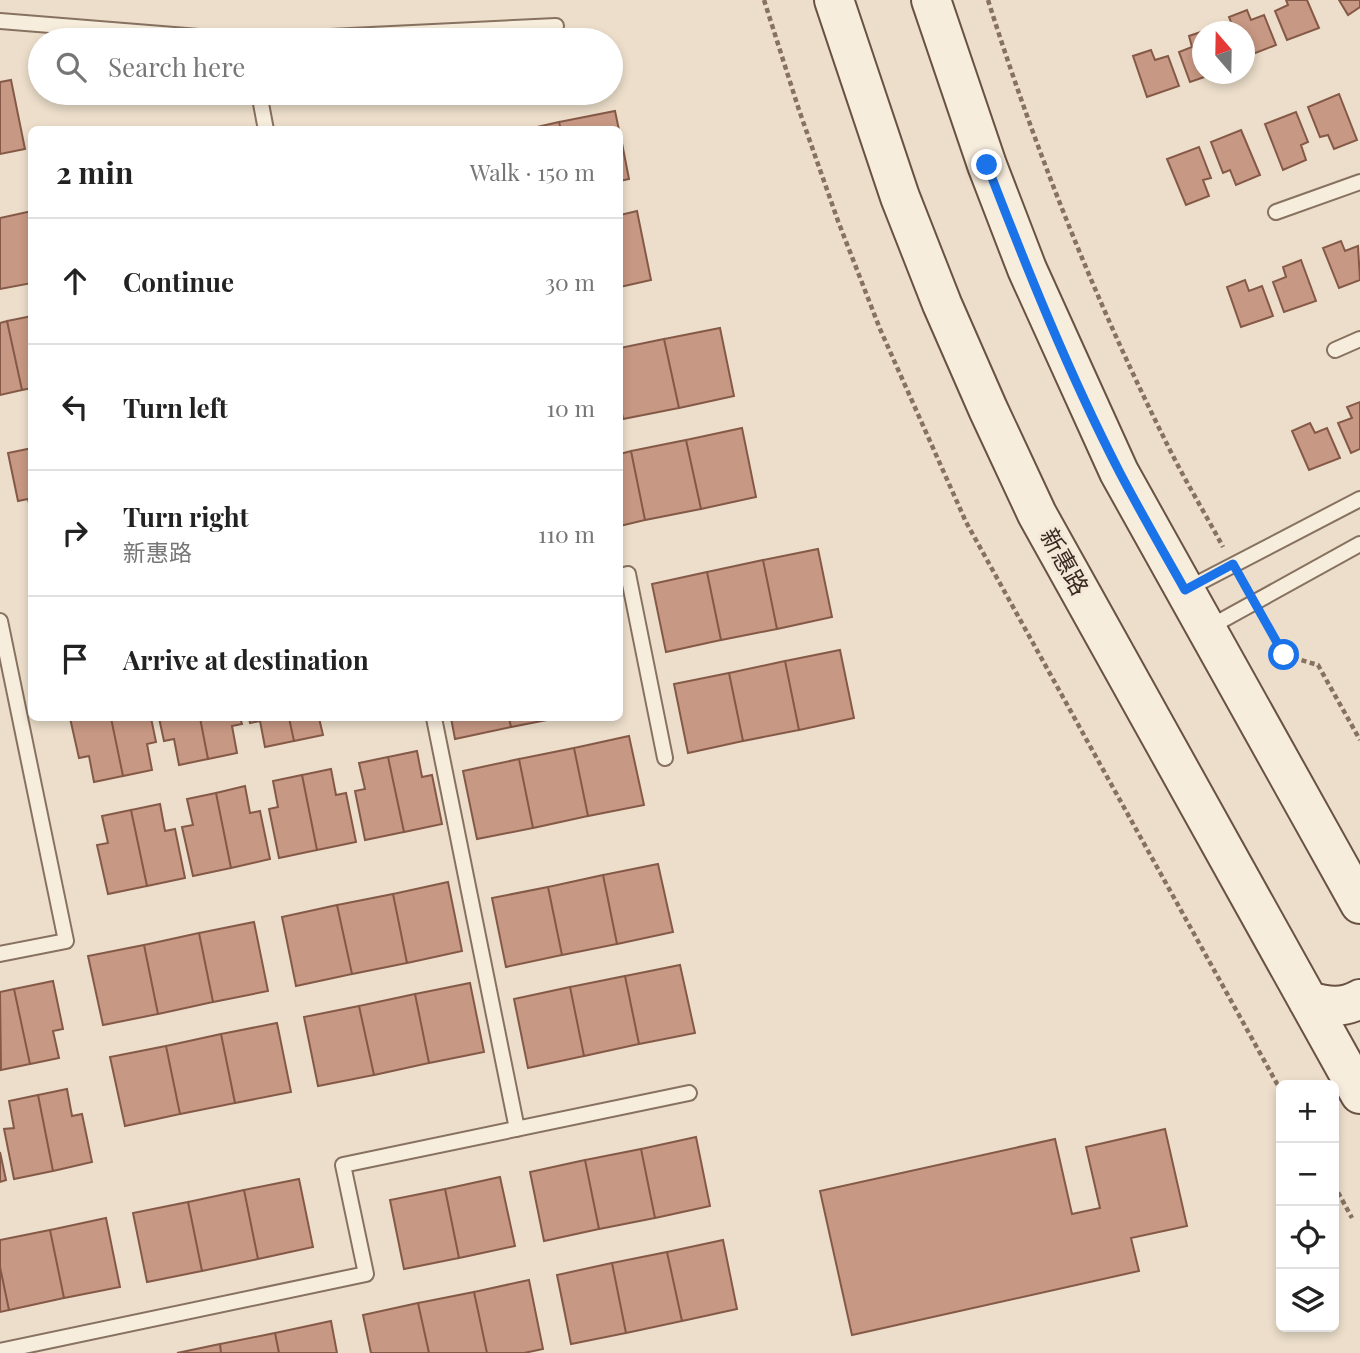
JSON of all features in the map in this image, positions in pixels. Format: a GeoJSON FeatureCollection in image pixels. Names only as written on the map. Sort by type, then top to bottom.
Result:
{"type":"FeatureCollection","features":[{"type":"Feature","properties":{"kind":"main road","name":"新惠路"},"geometry":{"type":"LineString","coordinates":[[834,0],[900,197],[947,315],[1016,469],[1044,527],[1360,1094]]}},
{"type":"Feature","properties":{"kind":"main road"},"geometry":{"type":"LineString","coordinates":[[931,0],[987,165],[1027,269],[1119,472],[1360,904]]}},
{"type":"Feature","properties":{"kind":"main road"},"geometry":{"type":"LineString","coordinates":[[1308,1001],[1329,1007],[1351,1004],[1360,999]]}},
{"type":"Feature","properties":{"kind":"lane"},"geometry":{"type":"LineString","coordinates":[[0,21],[87,28]]}},
{"type":"Feature","properties":{"kind":"lane"},"geometry":{"type":"LineString","coordinates":[[515,28],[556,26]]}},
{"type":"Feature","properties":{"kind":"lane"},"geometry":{"type":"LineString","coordinates":[[261,105],[265,126]]}},
{"type":"Feature","properties":{"kind":"lane"},"geometry":{"type":"LineString","coordinates":[[1276,212],[1360,182]]}},
{"type":"Feature","properties":{"kind":"lane"},"geometry":{"type":"LineString","coordinates":[[1335,350],[1360,339]]}},
{"type":"Feature","properties":{"kind":"lane"},"geometry":{"type":"LineString","coordinates":[[1185,590],[1360,499]]}},
{"type":"Feature","properties":{"kind":"lane"},"geometry":{"type":"LineString","coordinates":[[1207,629],[1360,544]]}},
{"type":"Feature","properties":{"kind":"lane"},"geometry":{"type":"LineString","coordinates":[[623,575],[628,574],[665,758]]}},
{"type":"Feature","properties":{"kind":"lane"},"geometry":{"type":"LineString","coordinates":[[0,621],[66,941],[0,954]]}},
{"type":"Feature","properties":{"kind":"lane"},"geometry":{"type":"LineString","coordinates":[[435,721],[517,1129]]}},
{"type":"Feature","properties":{"kind":"lane"},"geometry":{"type":"LineString","coordinates":[[0,1351],[366,1274],[343,1165],[689,1093]]}},
{"type":"Feature","properties":{"kind":"path"},"geometry":{"type":"LineString","coordinates":[[764,0],[838,220],[880,329],[955,498],[978,545],[1276,1082]]}},
{"type":"Feature","properties":{"kind":"path"},"geometry":{"type":"LineString","coordinates":[[988,0],[1038,146],[1122,349],[1168,447],[1233,564]]}},
{"type":"Feature","properties":{"kind":"path"},"geometry":{"type":"LineString","coordinates":[[1255,603],[1284,655],[1318,665],[1360,740]]}},
{"type":"Feature","properties":{"kind":"path"},"geometry":{"type":"LineString","coordinates":[[1339,1194],[1352,1218]]}},
{"type":"Feature","properties":{"kind":"building"},"geometry":{"type":"Polygon","coordinates":[[[1286,0],[1307,0],[1319,28],[1287,40],[1275,11],[1288,5],[1286,0]]]}},
{"type":"Feature","properties":{"kind":"building"},"geometry":{"type":"Polygon","coordinates":[[[1339,0],[1360,0],[1360,7],[1348,15],[1339,0]]]}},
{"type":"Feature","properties":{"kind":"building"},"geometry":{"type":"Polygon","coordinates":[[[1247,10],[1251,20],[1264,15],[1276,45],[1255,53],[1255,21],[1231,21],[1229,17],[1247,10]]]}},
{"type":"Feature","properties":{"kind":"building"},"geometry":{"type":"Polygon","coordinates":[[[1192,47],[1192,81],[1190,82],[1179,52],[1192,47]]]}},
{"type":"Feature","properties":{"kind":"building"},"geometry":{"type":"Polygon","coordinates":[[[1151,50],[1155,60],[1168,56],[1179,86],[1147,97],[1133,56],[1151,50]]]}},
{"type":"Feature","properties":{"kind":"building"},"geometry":{"type":"Polygon","coordinates":[[[11,80],[25,149],[0,154],[0,82],[11,80]]]}},
{"type":"Feature","properties":{"kind":"building"},"geometry":{"type":"Polygon","coordinates":[[[1339,94],[1357,140],[1334,149],[1328,135],[1320,137],[1308,107],[1339,94]]]}},
{"type":"Feature","properties":{"kind":"building"},"geometry":{"type":"Polygon","coordinates":[[[615,111],[618,126],[560,126],[559,122],[615,111]]]}},
{"type":"Feature","properties":{"kind":"building"},"geometry":{"type":"Polygon","coordinates":[[[1296,112],[1308,142],[1301,145],[1306,160],[1283,170],[1265,124],[1296,112]]]}},
{"type":"Feature","properties":{"kind":"building"},"geometry":{"type":"Polygon","coordinates":[[[559,122],[560,126],[542,126],[559,122]]]}},
{"type":"Feature","properties":{"kind":"building"},"geometry":{"type":"Polygon","coordinates":[[[1241,130],[1260,175],[1236,185],[1230,170],[1223,173],[1211,142],[1241,130]]]}},
{"type":"Feature","properties":{"kind":"building"},"geometry":{"type":"Polygon","coordinates":[[[1199,147],[1211,178],[1203,180],[1209,196],[1186,205],[1167,159],[1199,147]]]}},
{"type":"Feature","properties":{"kind":"building"},"geometry":{"type":"Polygon","coordinates":[[[623,148],[629,179],[623,180],[623,148]]]}},
{"type":"Feature","properties":{"kind":"building"},"geometry":{"type":"Polygon","coordinates":[[[637,211],[651,280],[623,286],[623,214],[637,211]]]}},
{"type":"Feature","properties":{"kind":"building"},"geometry":{"type":"Polygon","coordinates":[[[28,212],[28,284],[0,289],[0,218],[28,212]]]}},
{"type":"Feature","properties":{"kind":"building"},"geometry":{"type":"Polygon","coordinates":[[[1341,241],[1345,251],[1358,246],[1360,280],[1339,288],[1323,248],[1341,241]]]}},
{"type":"Feature","properties":{"kind":"building"},"geometry":{"type":"Polygon","coordinates":[[[1301,260],[1316,301],[1284,312],[1273,282],[1286,277],[1283,267],[1301,260]]]}},
{"type":"Feature","properties":{"kind":"building"},"geometry":{"type":"Polygon","coordinates":[[[1245,280],[1249,291],[1262,286],[1273,316],[1241,327],[1227,287],[1245,280]]]}},
{"type":"Feature","properties":{"kind":"building"},"geometry":{"type":"Polygon","coordinates":[[[28,317],[28,389],[22,390],[7,321],[28,317]]]}},
{"type":"Feature","properties":{"kind":"building"},"geometry":{"type":"Polygon","coordinates":[[[7,321],[22,390],[0,395],[0,323],[7,321]]]}},
{"type":"Feature","properties":{"kind":"building"},"geometry":{"type":"Polygon","coordinates":[[[720,328],[734,396],[679,408],[664,339],[720,328]]]}},
{"type":"Feature","properties":{"kind":"building"},"geometry":{"type":"Polygon","coordinates":[[[664,339],[679,408],[623,419],[623,347],[664,339]]]}},
{"type":"Feature","properties":{"kind":"building"},"geometry":{"type":"Polygon","coordinates":[[[1360,402],[1360,449],[1351,453],[1338,423],[1352,418],[1347,407],[1360,402]]]}},
{"type":"Feature","properties":{"kind":"building"},"geometry":{"type":"Polygon","coordinates":[[[1310,423],[1315,433],[1327,428],[1340,458],[1309,470],[1292,431],[1310,423]]]}},
{"type":"Feature","properties":{"kind":"building"},"geometry":{"type":"Polygon","coordinates":[[[742,428],[756,497],[701,509],[686,440],[742,428]]]}},
{"type":"Feature","properties":{"kind":"building"},"geometry":{"type":"Polygon","coordinates":[[[686,440],[701,509],[645,520],[631,451],[686,440]]]}},
{"type":"Feature","properties":{"kind":"building"},"geometry":{"type":"Polygon","coordinates":[[[28,449],[28,499],[18,501],[8,453],[28,449]]]}},
{"type":"Feature","properties":{"kind":"building"},"geometry":{"type":"Polygon","coordinates":[[[631,451],[645,520],[623,525],[623,453],[631,451]]]}},
{"type":"Feature","properties":{"kind":"building"},"geometry":{"type":"Polygon","coordinates":[[[818,549],[832,617],[777,629],[763,560],[818,549]]]}},
{"type":"Feature","properties":{"kind":"building"},"geometry":{"type":"Polygon","coordinates":[[[763,560],[777,629],[721,640],[707,572],[763,560]]]}},
{"type":"Feature","properties":{"kind":"building"},"geometry":{"type":"Polygon","coordinates":[[[707,572],[721,640],[666,652],[652,584],[707,572]]]}},
{"type":"Feature","properties":{"kind":"building"},"geometry":{"type":"Polygon","coordinates":[[[840,650],[854,718],[799,730],[785,661],[840,650]]]}},
{"type":"Feature","properties":{"kind":"building"},"geometry":{"type":"Polygon","coordinates":[[[785,661],[799,730],[743,741],[729,673],[785,661]]]}},
{"type":"Feature","properties":{"kind":"building"},"geometry":{"type":"Polygon","coordinates":[[[729,673],[743,741],[688,753],[674,684],[729,673]]]}},
{"type":"Feature","properties":{"kind":"building"},"geometry":{"type":"Polygon","coordinates":[[[71,721],[112,721],[123,776],[94,782],[89,756],[79,758],[71,721]]]}},
{"type":"Feature","properties":{"kind":"building"},"geometry":{"type":"Polygon","coordinates":[[[112,721],[152,721],[156,742],[147,744],[152,770],[123,776],[112,721]]]}},
{"type":"Feature","properties":{"kind":"building"},"geometry":{"type":"Polygon","coordinates":[[[160,721],[201,721],[208,759],[179,765],[174,739],[164,741],[160,721]]]}},
{"type":"Feature","properties":{"kind":"building"},"geometry":{"type":"Polygon","coordinates":[[[201,721],[241,721],[242,724],[232,726],[237,753],[208,759],[201,721]]]}},
{"type":"Feature","properties":{"kind":"building"},"geometry":{"type":"Polygon","coordinates":[[[260,721],[290,721],[294,741],[265,747],[260,721]]]}},
{"type":"Feature","properties":{"kind":"building"},"geometry":{"type":"Polygon","coordinates":[[[290,721],[320,721],[323,735],[294,741],[290,721]]]}},
{"type":"Feature","properties":{"kind":"building"},"geometry":{"type":"Polygon","coordinates":[[[452,721],[510,721],[511,727],[455,739],[452,721]]]}},
{"type":"Feature","properties":{"kind":"building"},"geometry":{"type":"Polygon","coordinates":[[[510,721],[542,721],[511,727],[510,721]]]}},
{"type":"Feature","properties":{"kind":"building"},"geometry":{"type":"Polygon","coordinates":[[[629,736],[644,805],[588,816],[574,748],[629,736]]]}},
{"type":"Feature","properties":{"kind":"building"},"geometry":{"type":"Polygon","coordinates":[[[574,748],[588,816],[533,828],[519,759],[574,748]]]}},
{"type":"Feature","properties":{"kind":"building"},"geometry":{"type":"Polygon","coordinates":[[[417,751],[422,777],[432,775],[442,824],[404,832],[388,757],[417,751]]]}},
{"type":"Feature","properties":{"kind":"building"},"geometry":{"type":"Polygon","coordinates":[[[388,757],[404,832],[365,840],[355,791],[365,789],[359,763],[388,757]]]}},
{"type":"Feature","properties":{"kind":"building"},"geometry":{"type":"Polygon","coordinates":[[[519,759],[533,828],[477,839],[463,771],[519,759]]]}},
{"type":"Feature","properties":{"kind":"building"},"geometry":{"type":"Polygon","coordinates":[[[331,769],[336,795],[346,793],[356,842],[317,850],[302,775],[331,769]]]}},
{"type":"Feature","properties":{"kind":"building"},"geometry":{"type":"Polygon","coordinates":[[[302,775],[317,850],[279,858],[269,809],[278,807],[273,781],[302,775]]]}},
{"type":"Feature","properties":{"kind":"building"},"geometry":{"type":"Polygon","coordinates":[[[245,786],[250,813],[260,811],[270,859],[231,868],[216,793],[245,786]]]}},
{"type":"Feature","properties":{"kind":"building"},"geometry":{"type":"Polygon","coordinates":[[[216,793],[231,868],[193,876],[182,827],[193,825],[187,799],[216,793]]]}},
{"type":"Feature","properties":{"kind":"building"},"geometry":{"type":"Polygon","coordinates":[[[160,804],[165,831],[175,829],[185,878],[147,886],[131,810],[160,804]]]}},
{"type":"Feature","properties":{"kind":"building"},"geometry":{"type":"Polygon","coordinates":[[[131,810],[147,886],[108,894],[97,845],[108,843],[102,816],[131,810]]]}},
{"type":"Feature","properties":{"kind":"building"},"geometry":{"type":"Polygon","coordinates":[[[658,864],[673,932],[617,944],[603,875],[658,864]]]}},
{"type":"Feature","properties":{"kind":"building"},"geometry":{"type":"Polygon","coordinates":[[[603,875],[617,944],[562,955],[548,887],[603,875]]]}},
{"type":"Feature","properties":{"kind":"building"},"geometry":{"type":"Polygon","coordinates":[[[448,882],[462,951],[407,963],[393,894],[448,882]]]}},
{"type":"Feature","properties":{"kind":"building"},"geometry":{"type":"Polygon","coordinates":[[[548,887],[562,955],[506,967],[492,898],[548,887]]]}},
{"type":"Feature","properties":{"kind":"building"},"geometry":{"type":"Polygon","coordinates":[[[393,894],[407,963],[352,974],[337,905],[393,894]]]}},
{"type":"Feature","properties":{"kind":"building"},"geometry":{"type":"Polygon","coordinates":[[[337,905],[352,974],[296,986],[282,917],[337,905]]]}},
{"type":"Feature","properties":{"kind":"building"},"geometry":{"type":"Polygon","coordinates":[[[254,922],[268,991],[213,1002],[199,933],[254,922]]]}},
{"type":"Feature","properties":{"kind":"building"},"geometry":{"type":"Polygon","coordinates":[[[199,933],[213,1002],[158,1014],[144,945],[199,933]]]}},
{"type":"Feature","properties":{"kind":"building"},"geometry":{"type":"Polygon","coordinates":[[[144,945],[158,1014],[103,1025],[88,956],[144,945]]]}},
{"type":"Feature","properties":{"kind":"building"},"geometry":{"type":"Polygon","coordinates":[[[680,965],[695,1033],[639,1044],[625,976],[680,965]]]}},
{"type":"Feature","properties":{"kind":"building"},"geometry":{"type":"Polygon","coordinates":[[[625,976],[639,1044],[584,1056],[570,987],[625,976]]]}},
{"type":"Feature","properties":{"kind":"building"},"geometry":{"type":"Polygon","coordinates":[[[53,981],[63,1029],[53,1031],[59,1058],[30,1064],[14,989],[53,981]]]}},
{"type":"Feature","properties":{"kind":"building"},"geometry":{"type":"Polygon","coordinates":[[[470,983],[484,1052],[429,1063],[415,994],[470,983]]]}},
{"type":"Feature","properties":{"kind":"building"},"geometry":{"type":"Polygon","coordinates":[[[570,987],[584,1056],[528,1068],[514,999],[570,987]]]}},
{"type":"Feature","properties":{"kind":"building"},"geometry":{"type":"Polygon","coordinates":[[[14,989],[30,1064],[1,1070],[0,992],[14,989]]]}},
{"type":"Feature","properties":{"kind":"building"},"geometry":{"type":"Polygon","coordinates":[[[415,994],[429,1063],[374,1075],[359,1006],[415,994]]]}},
{"type":"Feature","properties":{"kind":"building"},"geometry":{"type":"Polygon","coordinates":[[[359,1006],[374,1075],[318,1086],[304,1017],[359,1006]]]}},
{"type":"Feature","properties":{"kind":"building"},"geometry":{"type":"Polygon","coordinates":[[[277,1023],[291,1092],[235,1103],[221,1034],[277,1023]]]}},
{"type":"Feature","properties":{"kind":"building"},"geometry":{"type":"Polygon","coordinates":[[[221,1034],[235,1103],[180,1114],[166,1046],[221,1034]]]}},
{"type":"Feature","properties":{"kind":"building"},"geometry":{"type":"Polygon","coordinates":[[[166,1046],[180,1114],[125,1126],[110,1057],[166,1046]]]}},
{"type":"Feature","properties":{"kind":"building"},"geometry":{"type":"Polygon","coordinates":[[[67,1089],[72,1116],[82,1114],[92,1162],[53,1171],[38,1095],[67,1089]]]}},
{"type":"Feature","properties":{"kind":"building"},"geometry":{"type":"Polygon","coordinates":[[[38,1095],[53,1171],[14,1179],[4,1129],[14,1128],[9,1101],[38,1095]]]}},
{"type":"Feature","properties":{"kind":"building"},"geometry":{"type":"Polygon","coordinates":[[[1165,1129],[1187,1226],[1131,1238],[1139,1271],[852,1335],[820,1191],[1055,1139],[1072,1214],[1100,1208],[1086,1147],[1165,1129]]]}},
{"type":"Feature","properties":{"kind":"building"},"geometry":{"type":"Polygon","coordinates":[[[696,1137],[710,1206],[655,1218],[641,1149],[696,1137]]]}},
{"type":"Feature","properties":{"kind":"building"},"geometry":{"type":"Polygon","coordinates":[[[641,1149],[655,1218],[599,1229],[585,1160],[641,1149]]]}},
{"type":"Feature","properties":{"kind":"building"},"geometry":{"type":"Polygon","coordinates":[[[0,1152],[6,1180],[0,1182],[0,1152]]]}},
{"type":"Feature","properties":{"kind":"building"},"geometry":{"type":"Polygon","coordinates":[[[585,1160],[599,1229],[544,1241],[530,1172],[585,1160]]]}},
{"type":"Feature","properties":{"kind":"building"},"geometry":{"type":"Polygon","coordinates":[[[500,1177],[515,1246],[459,1258],[445,1189],[500,1177]]]}},
{"type":"Feature","properties":{"kind":"building"},"geometry":{"type":"Polygon","coordinates":[[[299,1179],[313,1247],[258,1259],[244,1190],[299,1179]]]}},
{"type":"Feature","properties":{"kind":"building"},"geometry":{"type":"Polygon","coordinates":[[[445,1189],[459,1258],[404,1269],[390,1200],[445,1189]]]}},
{"type":"Feature","properties":{"kind":"building"},"geometry":{"type":"Polygon","coordinates":[[[244,1190],[258,1259],[202,1271],[188,1202],[244,1190]]]}},
{"type":"Feature","properties":{"kind":"building"},"geometry":{"type":"Polygon","coordinates":[[[188,1202],[202,1271],[147,1282],[133,1213],[188,1202]]]}},
{"type":"Feature","properties":{"kind":"building"},"geometry":{"type":"Polygon","coordinates":[[[106,1218],[120,1287],[64,1298],[50,1230],[106,1218]]]}},
{"type":"Feature","properties":{"kind":"building"},"geometry":{"type":"Polygon","coordinates":[[[50,1230],[64,1298],[9,1310],[0,1267],[0,1240],[50,1230]]]}},
{"type":"Feature","properties":{"kind":"building"},"geometry":{"type":"Polygon","coordinates":[[[723,1240],[737,1309],[682,1321],[667,1252],[723,1240]]]}},
{"type":"Feature","properties":{"kind":"building"},"geometry":{"type":"Polygon","coordinates":[[[667,1252],[682,1321],[626,1333],[612,1263],[667,1252]]]}},
{"type":"Feature","properties":{"kind":"building"},"geometry":{"type":"Polygon","coordinates":[[[612,1263],[626,1333],[571,1344],[557,1275],[612,1263]]]}},
{"type":"Feature","properties":{"kind":"building"},"geometry":{"type":"Polygon","coordinates":[[[0,1267],[9,1310],[0,1312],[0,1267]]]}},
{"type":"Feature","properties":{"kind":"building"},"geometry":{"type":"Polygon","coordinates":[[[529,1280],[543,1349],[524,1353],[487,1353],[474,1292],[529,1280]]]}},
{"type":"Feature","properties":{"kind":"building"},"geometry":{"type":"Polygon","coordinates":[[[474,1292],[487,1353],[429,1353],[418,1303],[474,1292]]]}},
{"type":"Feature","properties":{"kind":"building"},"geometry":{"type":"Polygon","coordinates":[[[418,1303],[429,1353],[371,1353],[363,1315],[418,1303]]]}},
{"type":"Feature","properties":{"kind":"building"},"geometry":{"type":"Polygon","coordinates":[[[331,1321],[337,1353],[279,1353],[275,1333],[331,1321]]]}},
{"type":"Feature","properties":{"kind":"building"},"geometry":{"type":"Polygon","coordinates":[[[275,1333],[279,1353],[221,1353],[220,1344],[275,1333]]]}},
{"type":"Feature","properties":{"kind":"building"},"geometry":{"type":"Polygon","coordinates":[[[220,1344],[221,1353],[177,1353],[220,1344]]]}},
{"type":"Feature","properties":{"kind":"route"},"geometry":{"type":"LineString","coordinates":[[987,165],[1027,269],[1119,472],[1185,590],[1233,564],[1284,655]]}}]}
